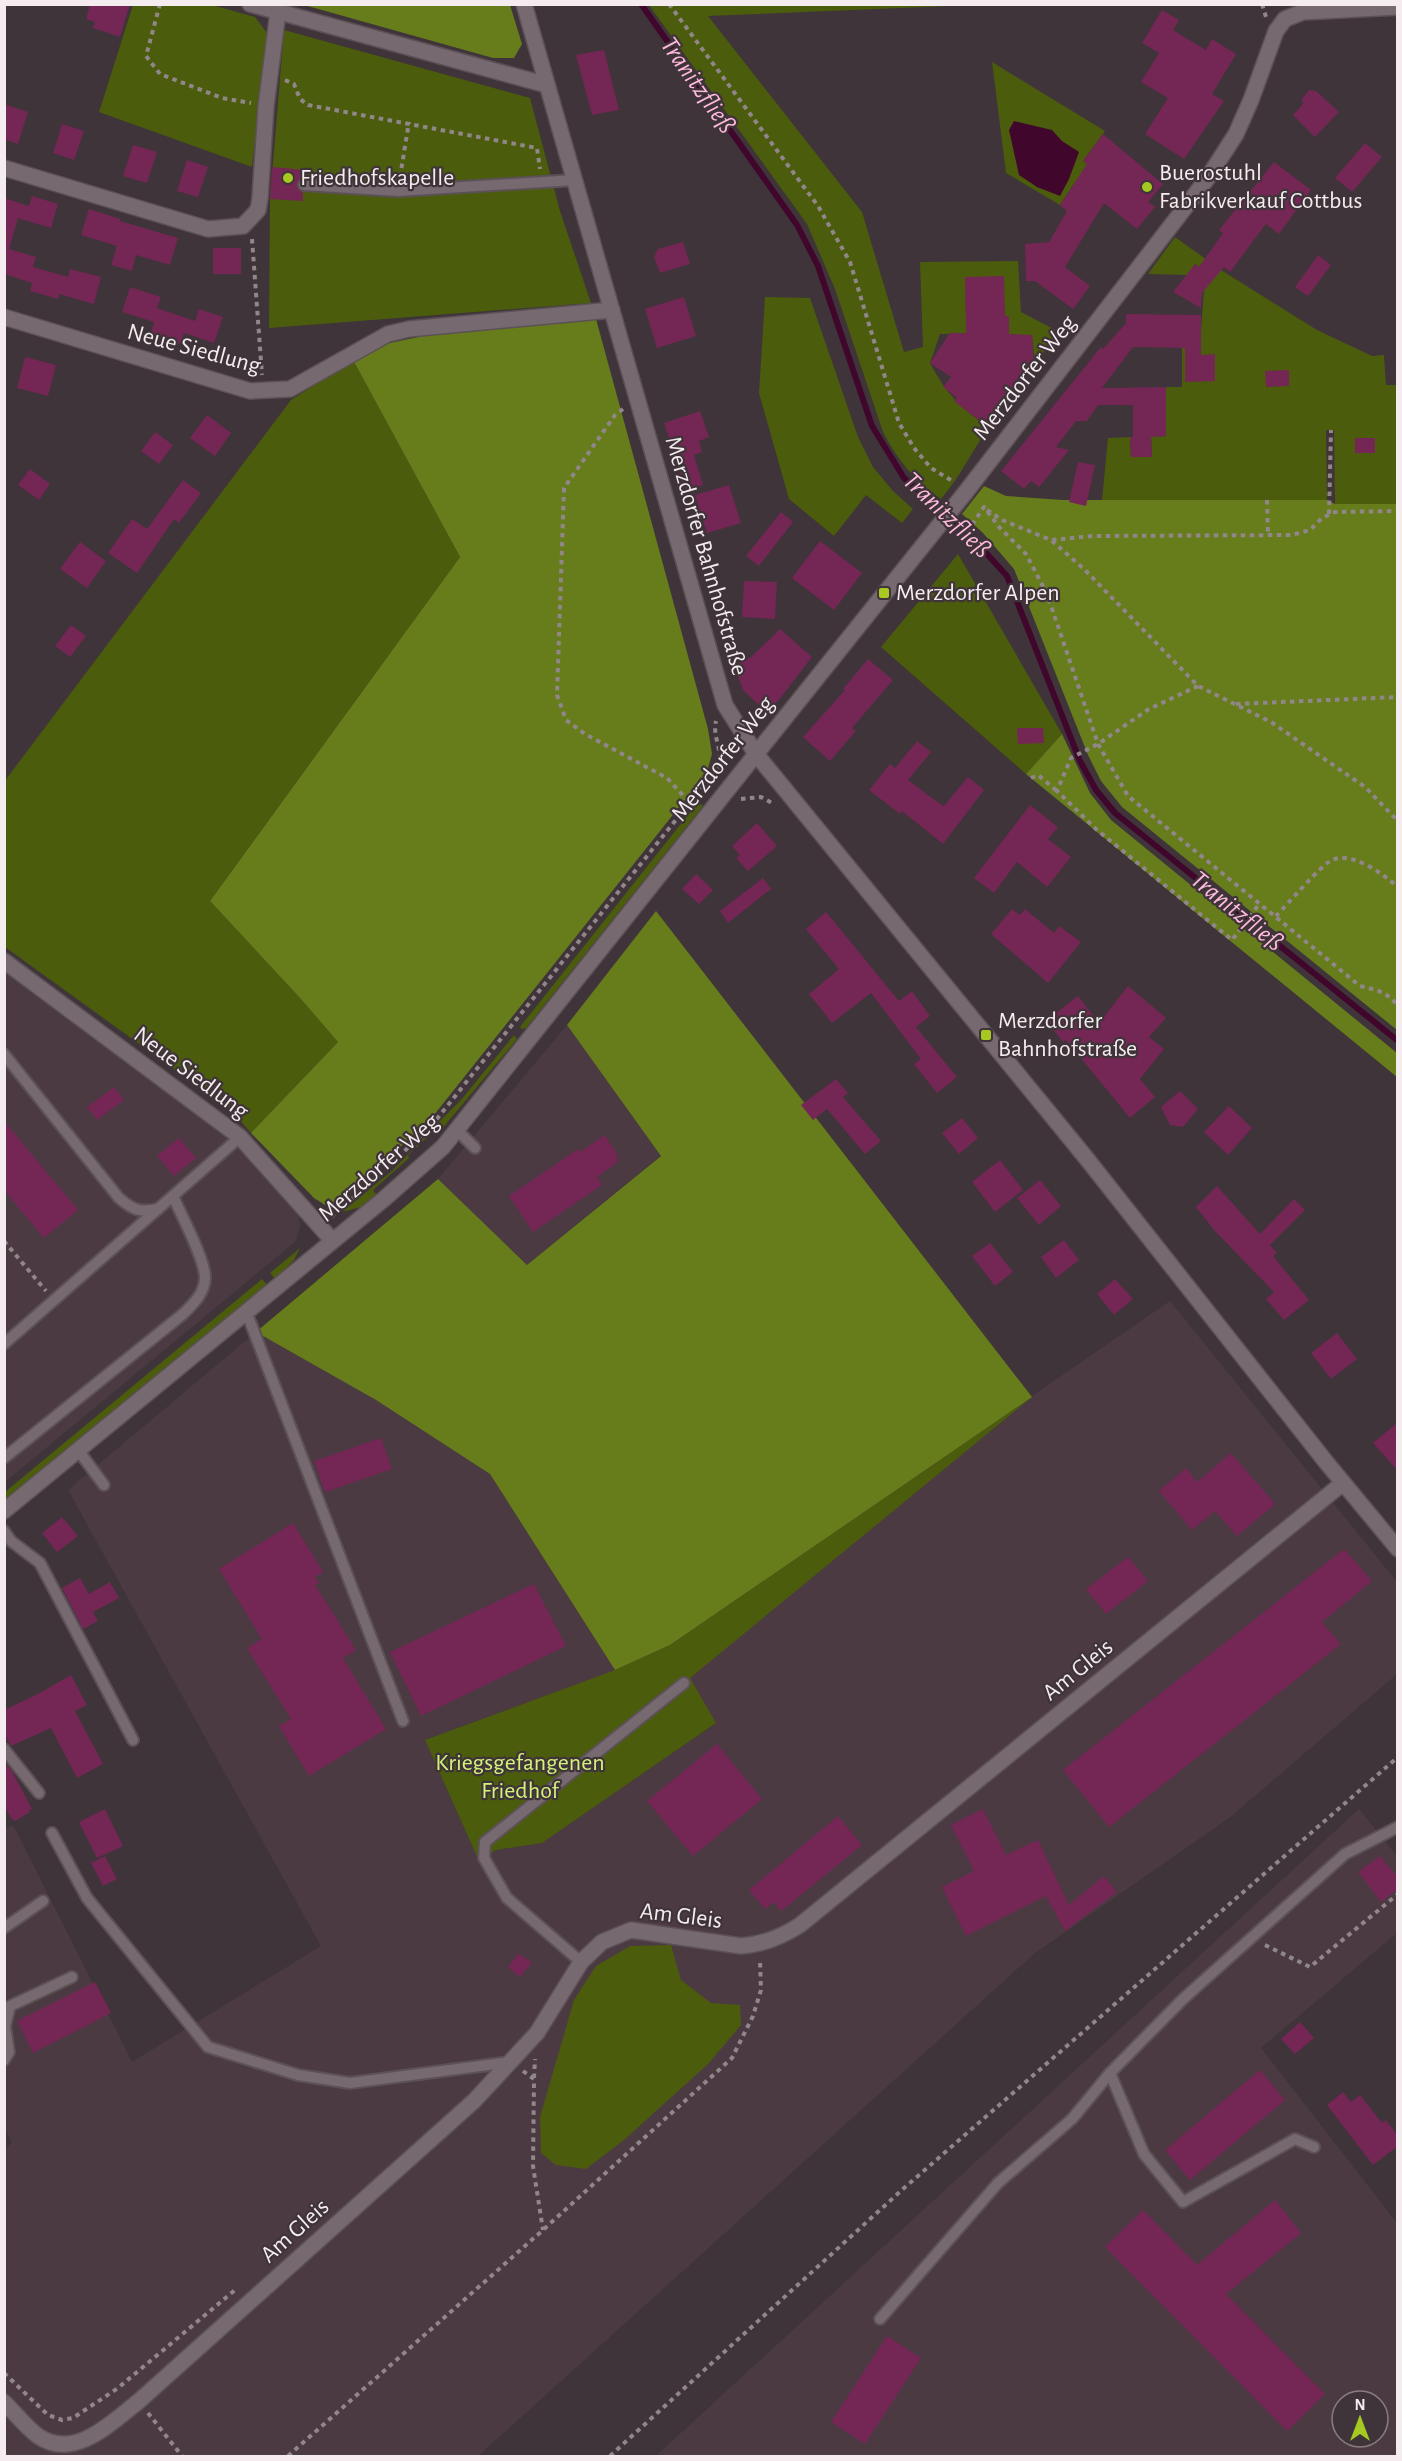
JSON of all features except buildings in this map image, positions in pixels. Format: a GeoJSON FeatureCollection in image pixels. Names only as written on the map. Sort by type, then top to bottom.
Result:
{"type":"FeatureCollection","features":[{"type":"Feature","properties":{"kind":"street"},"geometry":{"type":"LineString","coordinates":[[250,4],[548,85]]}},
{"type":"Feature","properties":{"kind":"street","name":"Merzdorfer Bahnhofstraße"},"geometry":{"type":"LineString","coordinates":[[524,4],[725,705],[756,754],[1087,1158],[1343,1483],[1398,1549]]}},
{"type":"Feature","properties":{"kind":"street","name":"Merzdorfer Weg"},"geometry":{"type":"LineString","coordinates":[[4,1511],[443,1147],[936,530],[1208,179],[1236,134],[1276,30],[1285,19],[1302,12],[1398,7]]}},
{"type":"Feature","properties":{"kind":"street"},"geometry":{"type":"LineString","coordinates":[[4,168],[208,229],[243,226],[258,210],[260,198],[266,106],[278,12]]}},
{"type":"Feature","properties":{"kind":"street","name":"Neue Siedlung"},"geometry":{"type":"LineString","coordinates":[[4,317],[240,388],[262,391],[290,389],[388,334],[428,326],[612,310]]}},
{"type":"Feature","properties":{"kind":"street","name":"Neue Siedlung"},"geometry":{"type":"LineString","coordinates":[[4,961],[240,1137],[332,1239]]}},
{"type":"Feature","properties":{"kind":"street","name":"Am Gleis"},"geometry":{"type":"LineString","coordinates":[[4,2402],[38,2436],[57,2446],[79,2445],[96,2434],[139,2401],[474,2101],[537,2033],[580,1962],[602,1942],[631,1930],[658,1932],[723,1945],[759,1944],[781,1937],[801,1926],[1343,1483]]}},
{"type":"Feature","properties":{"kind":"lane"},"geometry":{"type":"LineString","coordinates":[[304,185],[398,191],[541,184],[575,180]]}},
{"type":"Feature","properties":{"kind":"lane"},"geometry":{"type":"LineString","coordinates":[[4,1054],[120,1198],[132,1210],[145,1212],[158,1209]]}},
{"type":"Feature","properties":{"kind":"lane"},"geometry":{"type":"LineString","coordinates":[[457,1130],[475,1148]]}},
{"type":"Feature","properties":{"kind":"lane"},"geometry":{"type":"LineString","coordinates":[[4,1344],[240,1137]]}},
{"type":"Feature","properties":{"kind":"lane"},"geometry":{"type":"LineString","coordinates":[[4,1458],[183,1314],[201,1293],[205,1279],[203,1266],[173,1196]]}},
{"type":"Feature","properties":{"kind":"lane"},"geometry":{"type":"LineString","coordinates":[[246,1311],[403,1721]]}},
{"type":"Feature","properties":{"kind":"lane"},"geometry":{"type":"LineString","coordinates":[[78,1450],[104,1485]]}},
{"type":"Feature","properties":{"kind":"lane"},"geometry":{"type":"LineString","coordinates":[[4,1531],[11,1541],[40,1563],[133,1740]]}},
{"type":"Feature","properties":{"kind":"lane"},"geometry":{"type":"LineString","coordinates":[[580,1962],[507,1898],[484,1857],[485,1842],[684,1683]]}},
{"type":"Feature","properties":{"kind":"lane"},"geometry":{"type":"LineString","coordinates":[[4,1749],[39,1793]]}},
{"type":"Feature","properties":{"kind":"lane"},"geometry":{"type":"LineString","coordinates":[[880,2319],[998,2183],[1072,2119],[1110,2073],[1183,1999],[1345,1854],[1398,1827]]}},
{"type":"Feature","properties":{"kind":"lane"},"geometry":{"type":"LineString","coordinates":[[52,1833],[87,1899],[208,2047],[298,2075],[350,2083],[510,2062]]}},
{"type":"Feature","properties":{"kind":"lane"},"geometry":{"type":"LineString","coordinates":[[4,1928],[43,1901]]}},
{"type":"Feature","properties":{"kind":"lane"},"geometry":{"type":"LineString","coordinates":[[4,2060],[9,2052],[5,2026],[9,2006],[72,1977]]}},
{"type":"Feature","properties":{"kind":"lane"},"geometry":{"type":"LineString","coordinates":[[1110,2073],[1143,2154],[1184,2202],[1295,2139],[1314,2147]]}},
{"type":"Feature","properties":{"kind":"path"},"geometry":{"type":"LineString","coordinates":[[160,4],[146,56],[160,74],[222,98],[266,106]]}},
{"type":"Feature","properties":{"kind":"path"},"geometry":{"type":"LineString","coordinates":[[669,4],[818,206],[849,262],[898,423],[932,468],[1002,520],[1052,540],[1084,568],[1198,686],[1271,722],[1365,787],[1398,821]]}},
{"type":"Feature","properties":{"kind":"path"},"geometry":{"type":"LineString","coordinates":[[270,77],[294,84],[300,99],[308,105],[409,122],[537,148],[541,184]]}},
{"type":"Feature","properties":{"kind":"path"},"geometry":{"type":"LineString","coordinates":[[398,191],[409,122]]}},
{"type":"Feature","properties":{"kind":"path"},"geometry":{"type":"LineString","coordinates":[[250,218],[262,364],[262,391]]}},
{"type":"Feature","properties":{"kind":"path"},"geometry":{"type":"LineString","coordinates":[[637,396],[615,415],[564,488],[557,695],[566,720],[585,734],[667,778],[690,803]]}},
{"type":"Feature","properties":{"kind":"path"},"geometry":{"type":"LineString","coordinates":[[1329,515],[1330,430]]}},
{"type":"Feature","properties":{"kind":"path"},"geometry":{"type":"LineString","coordinates":[[1267,500],[1268,535]]}},
{"type":"Feature","properties":{"kind":"path"},"geometry":{"type":"LineString","coordinates":[[967,532],[984,507]]}},
{"type":"Feature","properties":{"kind":"path"},"geometry":{"type":"LineString","coordinates":[[984,507],[999,527],[1026,554],[1047,594],[1098,744],[1128,796],[1360,986],[1382,991],[1393,999],[1398,1007]]}},
{"type":"Feature","properties":{"kind":"path"},"geometry":{"type":"LineString","coordinates":[[1052,540],[1092,536],[1292,535],[1310,530],[1335,512],[1398,512]]}},
{"type":"Feature","properties":{"kind":"path"},"geometry":{"type":"LineString","coordinates":[[1057,791],[1071,758],[1098,744],[1149,709],[1198,686]]}},
{"type":"Feature","properties":{"kind":"path"},"geometry":{"type":"LineString","coordinates":[[1235,704],[1398,697]]}},
{"type":"Feature","properties":{"kind":"path"},"geometry":{"type":"LineString","coordinates":[[321,1226],[432,1125],[719,766],[722,756],[714,727],[717,716],[725,705]]}},
{"type":"Feature","properties":{"kind":"path"},"geometry":{"type":"LineString","coordinates":[[1030,778],[1038,775],[1096,829],[1232,940],[1260,903]]}},
{"type":"Feature","properties":{"kind":"path"},"geometry":{"type":"LineString","coordinates":[[1276,916],[1330,861],[1344,857],[1379,871],[1398,886]]}},
{"type":"Feature","properties":{"kind":"path"},"geometry":{"type":"LineString","coordinates":[[4,1241],[54,1301]]}},
{"type":"Feature","properties":{"kind":"path"},"geometry":{"type":"LineString","coordinates":[[610,2457],[903,2189],[1398,1757]]}},
{"type":"Feature","properties":{"kind":"path"},"geometry":{"type":"LineString","coordinates":[[1251,1938],[1310,1967],[1398,1894]]}},
{"type":"Feature","properties":{"kind":"path"},"geometry":{"type":"LineString","coordinates":[[288,2457],[732,2058],[753,2016],[760,1990],[759,1944]]}},
{"type":"Feature","properties":{"kind":"path"},"geometry":{"type":"LineString","coordinates":[[510,2062],[534,2079],[532,2166],[543,2230]]}},
{"type":"Feature","properties":{"kind":"path"},"geometry":{"type":"LineString","coordinates":[[4,2373],[48,2415],[62,2420],[73,2418],[118,2388],[244,2282]]}},
{"type":"Feature","properties":{"kind":"path"},"geometry":{"type":"LineString","coordinates":[[139,2401],[182,2457]]}},
{"type":"Feature","properties":{"kind":"shaded area"},"geometry":{"type":"Polygon","coordinates":[[[1014,121],[1052,130],[1062,141],[1079,152],[1060,196],[1037,187],[1019,175],[1009,130],[1014,121]]]}},
{"type":"Feature","properties":{"kind":"shaded area"},"geometry":{"type":"Polygon","coordinates":[[[5,973],[232,1142],[259,1167],[299,1216],[300,1227],[296,1241],[5,1482],[5,973]]]}},
{"type":"Feature","properties":{"kind":"shaded area"},"geometry":{"type":"Polygon","coordinates":[[[567,1025],[661,1155],[527,1265],[438,1179],[567,1025]]]}},
{"type":"Feature","properties":{"kind":"shaded area"},"geometry":{"type":"Polygon","coordinates":[[[1170,1301],[1397,1582],[1397,1674],[1229,1818],[1035,1953],[478,2456],[5,2456],[4,2151],[12,2142],[4,2126],[5,1829],[13,1825],[132,2062],[321,1946],[68,1490],[256,1332],[376,1400],[490,1474],[615,1670],[425,1740],[479,1861],[496,1850],[542,1843],[715,1724],[670,1645],[1170,1301]]]}},
{"type":"Feature","properties":{"kind":"shaded area"},"geometry":{"type":"Polygon","coordinates":[[[1359,1809],[1397,1856],[1397,1933],[1261,2048],[1397,2223],[1397,2456],[656,2456],[1359,1809]]]}},
{"type":"Feature","properties":{"kind":"green space"},"geometry":{"type":"Polygon","coordinates":[[[133,5],[212,5],[255,17],[267,33],[252,167],[99,112],[133,5]]]}},
{"type":"Feature","properties":{"kind":"green space"},"geometry":{"type":"Polygon","coordinates":[[[304,5],[510,5],[522,44],[514,58],[493,58],[304,5]]]}},
{"type":"Feature","properties":{"kind":"green space"},"geometry":{"type":"Polygon","coordinates":[[[649,5],[974,5],[708,16],[862,212],[904,352],[923,347],[920,262],[1018,261],[1021,312],[1059,332],[1035,364],[1032,336],[1009,334],[1009,316],[982,316],[981,334],[940,334],[930,363],[955,400],[989,427],[941,499],[908,469],[883,432],[835,289],[807,224],[649,5]]]}},
{"type":"Feature","properties":{"kind":"green space"},"geometry":{"type":"Polygon","coordinates":[[[284,30],[530,98],[560,211],[591,303],[269,328],[270,199],[284,30]]]}},
{"type":"Feature","properties":{"kind":"green space"},"geometry":{"type":"Polygon","coordinates":[[[992,62],[1105,131],[1083,161],[1118,187],[1105,204],[1073,185],[1060,205],[1006,173],[992,62]]]}},
{"type":"Feature","properties":{"kind":"green space"},"geometry":{"type":"Polygon","coordinates":[[[1175,237],[1221,270],[1317,330],[1372,356],[1384,355],[1386,385],[1397,385],[1397,504],[1335,504],[1334,430],[1326,430],[1327,500],[1102,500],[1108,438],[1130,437],[1131,457],[1152,456],[1151,437],[1166,436],[1166,387],[1182,387],[1182,332],[1201,331],[1204,290],[1214,277],[1195,264],[1187,275],[1148,274],[1175,237]]]}},
{"type":"Feature","properties":{"kind":"green space"},"geometry":{"type":"Polygon","coordinates":[[[765,297],[810,298],[858,437],[873,467],[893,491],[913,509],[902,523],[866,495],[834,536],[789,499],[759,393],[765,297]]]}},
{"type":"Feature","properties":{"kind":"green space"},"geometry":{"type":"Polygon","coordinates":[[[596,319],[708,729],[712,754],[707,772],[430,1120],[338,1204],[325,1205],[314,1198],[251,1133],[338,1042],[210,901],[460,557],[353,360],[390,343],[428,335],[596,319]]]}},
{"type":"Feature","properties":{"kind":"green space"},"geometry":{"type":"Polygon","coordinates":[[[353,360],[460,557],[210,901],[338,1042],[251,1133],[232,1111],[5,947],[4,782],[291,400],[353,360]]]}},
{"type":"Feature","properties":{"kind":"green space"},"geometry":{"type":"Polygon","coordinates":[[[984,486],[1006,496],[1063,500],[1327,500],[1335,504],[1397,504],[1397,1030],[1122,807],[1101,781],[1088,755],[1014,569],[983,533],[962,514],[984,486]]]}},
{"type":"Feature","properties":{"kind":"green space"},"geometry":{"type":"Polygon","coordinates":[[[958,554],[1062,734],[1026,774],[881,647],[958,554]]]}},
{"type":"Feature","properties":{"kind":"green space"},"geometry":{"type":"Polygon","coordinates":[[[1062,734],[1090,793],[1111,820],[1397,1053],[1397,1077],[1026,774],[1062,734]]]}},
{"type":"Feature","properties":{"kind":"green space"},"geometry":{"type":"Polygon","coordinates":[[[701,804],[703,806],[526,1028],[522,1029],[520,1027],[695,806],[701,804]]]}},
{"type":"Feature","properties":{"kind":"green space"},"geometry":{"type":"Polygon","coordinates":[[[656,911],[1032,1397],[670,1645],[615,1670],[490,1474],[376,1400],[256,1332],[438,1179],[527,1265],[661,1156],[567,1025],[656,911]]]}},
{"type":"Feature","properties":{"kind":"green space"},"geometry":{"type":"Polygon","coordinates":[[[514,1035],[517,1039],[441,1130],[436,1125],[461,1100],[514,1035]]]}},
{"type":"Feature","properties":{"kind":"green space"},"geometry":{"type":"Polygon","coordinates":[[[431,1130],[433,1132],[408,1155],[409,1158],[373,1190],[376,1194],[361,1207],[342,1212],[393,1170],[431,1130]]]}},
{"type":"Feature","properties":{"kind":"green space"},"geometry":{"type":"Polygon","coordinates":[[[300,1248],[294,1260],[275,1279],[270,1273],[300,1248]]]}},
{"type":"Feature","properties":{"kind":"green space"},"geometry":{"type":"Polygon","coordinates":[[[262,1279],[267,1285],[5,1502],[5,1492],[262,1279]]]}},
{"type":"Feature","properties":{"kind":"green space","name":"Kriegsgefangenen Friedhof"},"geometry":{"type":"Polygon","coordinates":[[[1032,1397],[690,1678],[716,1723],[542,1843],[496,1850],[479,1861],[425,1740],[615,1670],[670,1645],[1032,1397]]]}},
{"type":"Feature","properties":{"kind":"green space"},"geometry":{"type":"Polygon","coordinates":[[[671,1945],[681,1980],[711,2003],[740,2005],[741,2025],[708,2064],[624,2140],[586,2169],[556,2165],[541,2153],[540,2117],[574,2000],[596,1966],[630,1946],[671,1945]]]}},
{"type":"Feature","properties":{"kind":"waterway","name":"Tranitzfließ"},"geometry":{"type":"LineString","coordinates":[[641,4],[797,225],[818,266],[872,426],[904,478],[967,532],[1007,576],[1080,761],[1096,790],[1115,813],[1398,1041]]}},
{"type":"Feature","properties":{"kind":"place","name":"Friedhofskapelle"},"geometry":{"type":"Point","coordinates":[288,178]}},
{"type":"Feature","properties":{"kind":"place","name":"Buerostuhl Fabrikverkauf Cottbus"},"geometry":{"type":"Point","coordinates":[1147,187]}},
{"type":"Feature","properties":{"kind":"place","name":"Merzdorfer Alpen"},"geometry":{"type":"Point","coordinates":[884,593]}},
{"type":"Feature","properties":{"kind":"place","name":"Merzdorfer Bahnhofstraße"},"geometry":{"type":"Point","coordinates":[986,1035]}}]}
